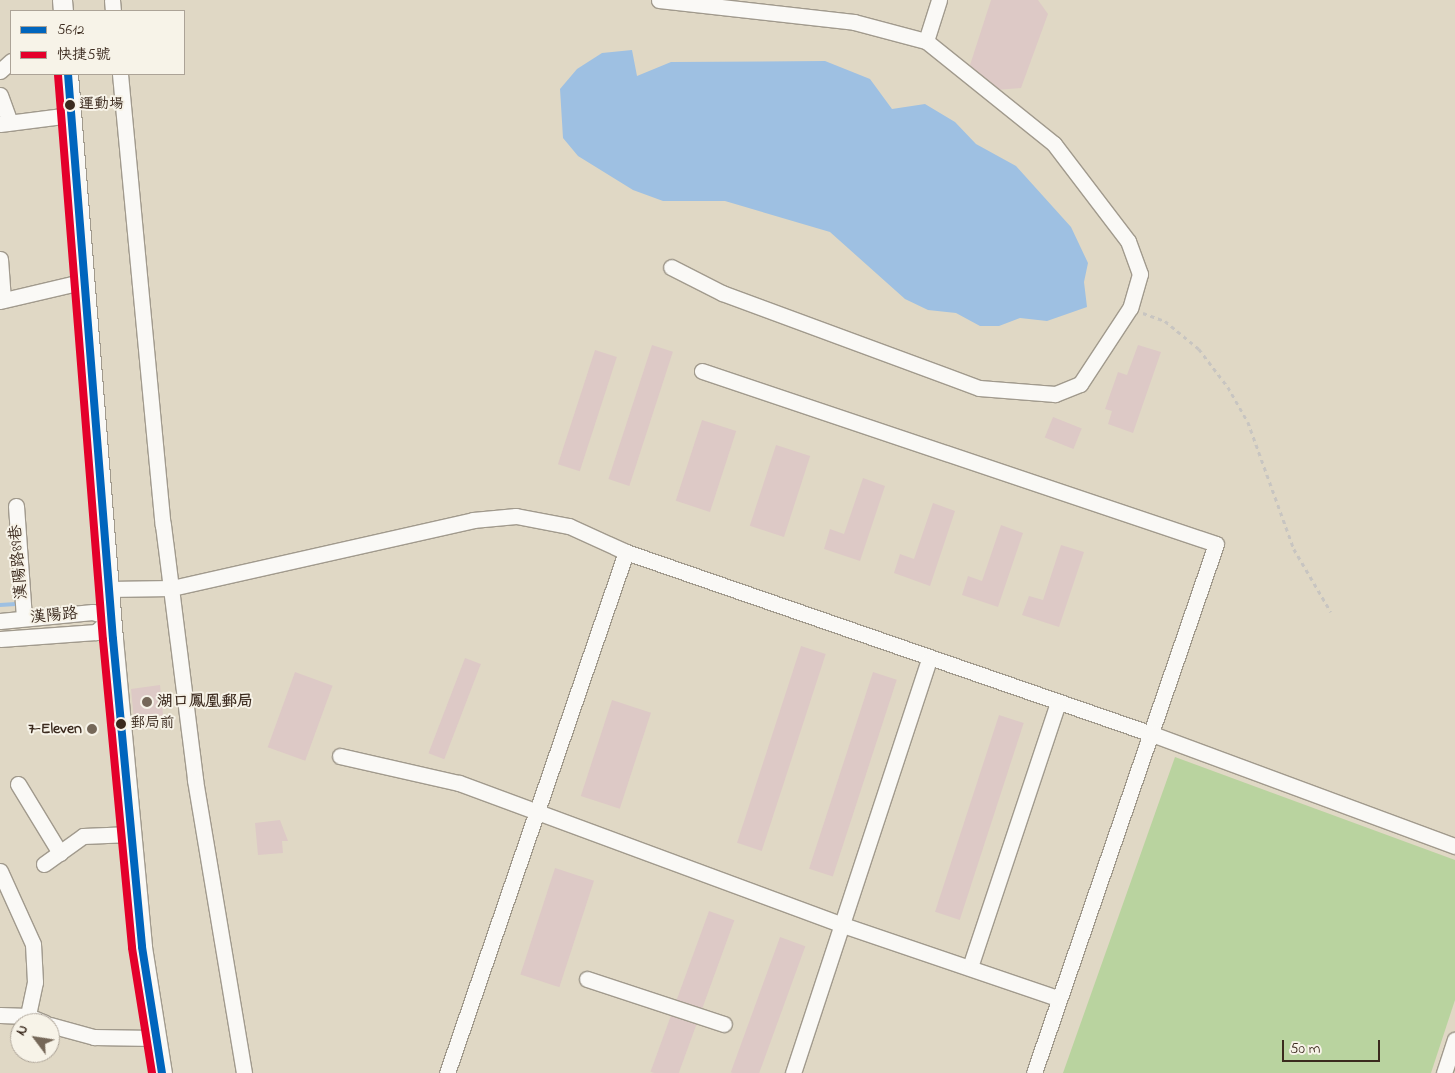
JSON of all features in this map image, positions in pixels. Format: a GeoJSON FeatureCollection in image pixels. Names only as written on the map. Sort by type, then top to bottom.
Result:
{"type":"FeatureCollection","features":[{"type":"Feature","properties":{"kind":"main road"},"geometry":{"type":"LineString","coordinates":[[68,75],[108,589],[131,834],[154,1038],[162,1073]]}},
{"type":"Feature","properties":{"kind":"street"},"geometry":{"type":"LineString","coordinates":[[658,0],[854,22],[926,41],[1054,144],[1101,202],[1128,241],[1140,274],[1130,308],[1080,384],[1055,394],[979,388],[722,293],[671,267]]}},
{"type":"Feature","properties":{"kind":"street"},"geometry":{"type":"LineString","coordinates":[[926,41],[939,0]]}},
{"type":"Feature","properties":{"kind":"street"},"geometry":{"type":"LineString","coordinates":[[0,71],[10,62]]}},
{"type":"Feature","properties":{"kind":"street"},"geometry":{"type":"LineString","coordinates":[[120,75],[172,588],[195,780],[244,1073]]}},
{"type":"Feature","properties":{"kind":"street"},"geometry":{"type":"LineString","coordinates":[[0,95],[5,123],[70,115]]}},
{"type":"Feature","properties":{"kind":"street"},"geometry":{"type":"LineString","coordinates":[[0,259],[2,301],[85,281]]}},
{"type":"Feature","properties":{"kind":"street"},"geometry":{"type":"LineString","coordinates":[[702,371],[1216,544],[1152,734],[1058,998],[1034,1073]]}},
{"type":"Feature","properties":{"kind":"street","name":"漢陽路89巷"},"geometry":{"type":"LineString","coordinates":[[16,506],[24,618]]}},
{"type":"Feature","properties":{"kind":"street"},"geometry":{"type":"LineString","coordinates":[[108,589],[172,588],[481,519],[516,516],[569,526],[626,552],[929,659],[1152,734],[1455,846]]}},
{"type":"Feature","properties":{"kind":"street"},"geometry":{"type":"LineString","coordinates":[[448,1073],[626,552]]}},
{"type":"Feature","properties":{"kind":"street","name":"漢陽路"},"geometry":{"type":"LineString","coordinates":[[0,620],[93,612],[111,618],[96,632],[0,639]]}},
{"type":"Feature","properties":{"kind":"street"},"geometry":{"type":"LineString","coordinates":[[793,1073],[929,659]]}},
{"type":"Feature","properties":{"kind":"street"},"geometry":{"type":"LineString","coordinates":[[970,968],[1058,702]]}},
{"type":"Feature","properties":{"kind":"street"},"geometry":{"type":"LineString","coordinates":[[340,756],[458,782],[843,925],[1058,998]]}},
{"type":"Feature","properties":{"kind":"street"},"geometry":{"type":"LineString","coordinates":[[18,784],[60,853]]}},
{"type":"Feature","properties":{"kind":"street"},"geometry":{"type":"LineString","coordinates":[[44,864],[83,836],[131,834]]}},
{"type":"Feature","properties":{"kind":"street"},"geometry":{"type":"LineString","coordinates":[[0,872],[33,944],[35,982],[29,1013]]}},
{"type":"Feature","properties":{"kind":"street"},"geometry":{"type":"LineString","coordinates":[[587,979],[724,1024]]}},
{"type":"Feature","properties":{"kind":"street"},"geometry":{"type":"LineString","coordinates":[[60,1028],[94,1037],[154,1038]]}},
{"type":"Feature","properties":{"kind":"street"},"geometry":{"type":"LineString","coordinates":[[1444,1073],[1455,1040]]}},
{"type":"Feature","properties":{"kind":"path"},"geometry":{"type":"LineString","coordinates":[[1130,308],[1165,321],[1199,348],[1228,387],[1248,422],[1294,549],[1331,612]]}},
{"type":"Feature","properties":{"kind":"green space"},"geometry":{"type":"Polygon","coordinates":[[[1175,757],[1455,860],[1455,1000],[1431,1073],[1063,1073],[1175,757]]]}},
{"type":"Feature","properties":{"kind":"water"},"geometry":{"type":"Polygon","coordinates":[[[632,50],[637,76],[671,62],[825,61],[870,79],[892,109],[925,104],[955,122],[976,144],[1016,166],[1071,227],[1088,263],[1084,282],[1087,307],[1047,321],[1020,318],[999,326],[980,326],[956,313],[928,310],[905,299],[830,232],[725,201],[663,201],[633,190],[578,156],[563,138],[560,89],[577,69],[602,53],[632,50]]]}},
{"type":"Feature","properties":{"kind":"building"},"geometry":{"type":"Polygon","coordinates":[[[991,0],[1038,0],[1048,14],[1021,88],[996,90],[970,65],[991,0]]]}},
{"type":"Feature","properties":{"kind":"building"},"geometry":{"type":"Polygon","coordinates":[[[652,345],[673,352],[629,486],[608,479],[652,345]]]}},
{"type":"Feature","properties":{"kind":"building"},"geometry":{"type":"Polygon","coordinates":[[[1138,345],[1161,352],[1133,433],[1108,424],[1112,411],[1105,409],[1118,372],[1127,375],[1138,345]]]}},
{"type":"Feature","properties":{"kind":"building"},"geometry":{"type":"Polygon","coordinates":[[[595,350],[617,357],[580,471],[558,464],[595,350]]]}},
{"type":"Feature","properties":{"kind":"building"},"geometry":{"type":"Polygon","coordinates":[[[1053,417],[1082,429],[1074,449],[1045,437],[1053,417]]]}},
{"type":"Feature","properties":{"kind":"building"},"geometry":{"type":"Polygon","coordinates":[[[702,420],[736,431],[710,512],[676,501],[702,420]]]}},
{"type":"Feature","properties":{"kind":"building"},"geometry":{"type":"Polygon","coordinates":[[[776,445],[810,456],[784,537],[750,526],[776,445]]]}},
{"type":"Feature","properties":{"kind":"building"},"geometry":{"type":"Polygon","coordinates":[[[863,478],[885,486],[860,561],[824,549],[830,529],[844,534],[863,478]]]}},
{"type":"Feature","properties":{"kind":"building"},"geometry":{"type":"Polygon","coordinates":[[[933,503],[955,511],[930,586],[894,573],[900,554],[914,559],[933,503]]]}},
{"type":"Feature","properties":{"kind":"building"},"geometry":{"type":"Polygon","coordinates":[[[1001,525],[1023,533],[998,607],[962,595],[968,576],[982,581],[1001,525]]]}},
{"type":"Feature","properties":{"kind":"building"},"geometry":{"type":"Polygon","coordinates":[[[1061,545],[1084,552],[1059,627],[1022,615],[1029,596],[1043,600],[1061,545]]]}},
{"type":"Feature","properties":{"kind":"building"},"geometry":{"type":"Polygon","coordinates":[[[801,646],[826,654],[762,851],[737,843],[801,646]]]}},
{"type":"Feature","properties":{"kind":"building"},"geometry":{"type":"Polygon","coordinates":[[[465,658],[481,664],[444,759],[428,753],[465,658]]]}},
{"type":"Feature","properties":{"kind":"building"},"geometry":{"type":"Polygon","coordinates":[[[295,672],[333,686],[305,761],[268,747],[295,672]]]}},
{"type":"Feature","properties":{"kind":"building"},"geometry":{"type":"Polygon","coordinates":[[[873,672],[897,680],[833,877],[809,869],[873,672]]]}},
{"type":"Feature","properties":{"kind":"building","name":"湖口鳳凰郵局"},"geometry":{"type":"Polygon","coordinates":[[[160,685],[163,715],[152,717],[153,727],[135,730],[131,689],[160,685]]]}},
{"type":"Feature","properties":{"kind":"building"},"geometry":{"type":"Polygon","coordinates":[[[612,700],[651,713],[620,809],[581,796],[612,700]]]}},
{"type":"Feature","properties":{"kind":"building"},"geometry":{"type":"Polygon","coordinates":[[[999,715],[1024,723],[960,920],[935,912],[999,715]]]}},
{"type":"Feature","properties":{"kind":"building"},"geometry":{"type":"Polygon","coordinates":[[[280,820],[288,841],[282,841],[283,853],[258,855],[255,823],[280,820]]]}},
{"type":"Feature","properties":{"kind":"building"},"geometry":{"type":"Polygon","coordinates":[[[555,868],[594,881],[559,987],[520,975],[555,868]]]}},
{"type":"Feature","properties":{"kind":"building"},"geometry":{"type":"Polygon","coordinates":[[[709,911],[734,920],[679,1073],[651,1072],[709,911]]]}},
{"type":"Feature","properties":{"kind":"building"},"geometry":{"type":"Polygon","coordinates":[[[780,937],[805,946],[759,1073],[731,1072],[780,937]]]}},
{"type":"Feature","properties":{"kind":"waterway"},"geometry":{"type":"LineString","coordinates":[[0,605],[16,604]]}},
{"type":"Feature","properties":{"kind":"transit line","name":"快捷5號"},"geometry":{"type":"LineString","coordinates":[[58,75],[103,640],[132,948],[152,1073]]}},
{"type":"Feature","properties":{"kind":"transit line","name":"5612"},"geometry":{"type":"LineString","coordinates":[[68,75],[113,639],[142,947],[162,1073]]}},
{"type":"Feature","properties":{"kind":"place","name":"運動場"},"geometry":{"type":"Point","coordinates":[70,105]}},
{"type":"Feature","properties":{"kind":"place","name":"湖口鳳凰郵局"},"geometry":{"type":"Point","coordinates":[147,702]}},
{"type":"Feature","properties":{"kind":"place","name":"郵局前"},"geometry":{"type":"Point","coordinates":[121,724]}},
{"type":"Feature","properties":{"kind":"place","name":"7-Eleven"},"geometry":{"type":"Point","coordinates":[92,729]}}]}
